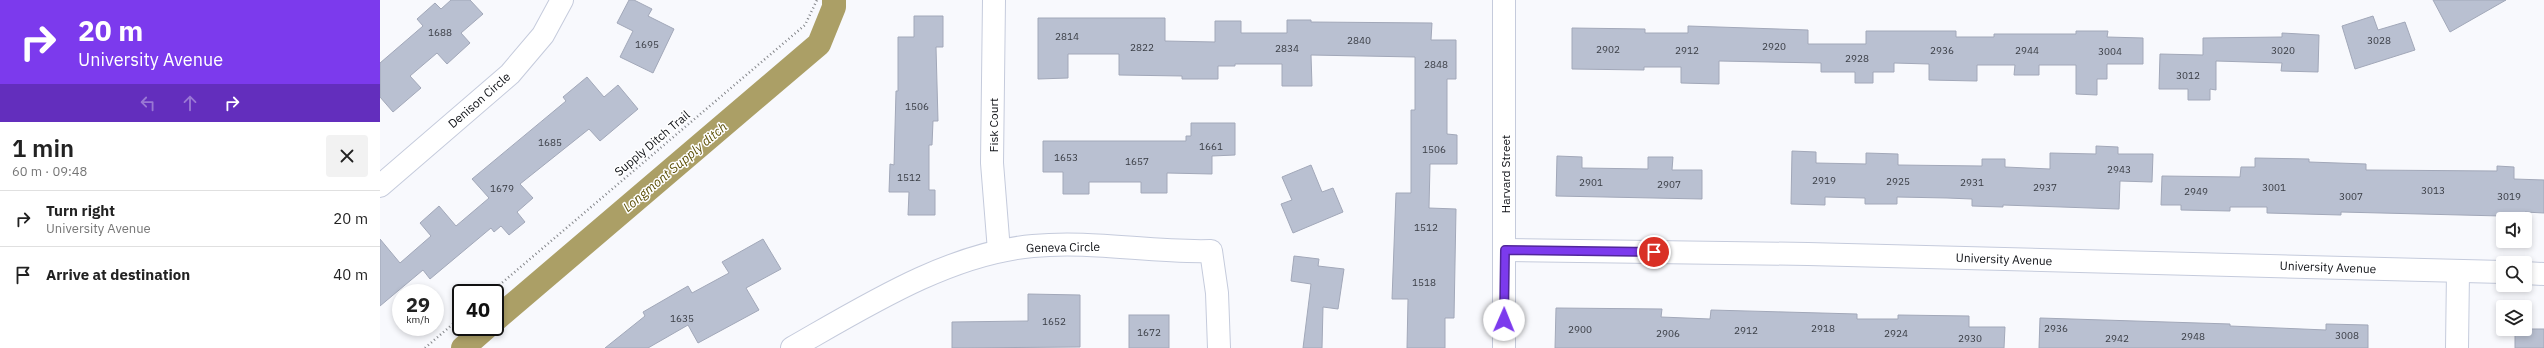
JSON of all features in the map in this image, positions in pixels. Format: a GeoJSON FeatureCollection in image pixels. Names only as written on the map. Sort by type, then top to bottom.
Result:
{"type":"FeatureCollection","features":[{"type":"Feature","properties":{"kind":"street","name":"Denison Circle"},"geometry":{"type":"LineString","coordinates":[[380,186],[510,74],[543,35],[562,0]]}},
{"type":"Feature","properties":{"kind":"street","name":"Fisk Court"},"geometry":{"type":"LineString","coordinates":[[994,0],[992,163],[999,251]]}},
{"type":"Feature","properties":{"kind":"street","name":"Harvard Street"},"geometry":{"type":"LineString","coordinates":[[1504,0],[1504,348]]}},
{"type":"Feature","properties":{"kind":"street","name":"Geneva Circle"},"geometry":{"type":"LineString","coordinates":[[792,348],[881,299],[958,263],[999,251],[1034,246],[1146,247],[1184,252],[1211,250],[1217,293],[1219,348]]}},
{"type":"Feature","properties":{"kind":"street","name":"University Avenue"},"geometry":{"type":"LineString","coordinates":[[1505,250],[1808,254],[2496,272]]}},
{"type":"Feature","properties":{"kind":"street"},"geometry":{"type":"LineString","coordinates":[[2457,348],[2458,271]]}},
{"type":"Feature","properties":{"kind":"street"},"geometry":{"type":"LineString","coordinates":[[2532,273],[2544,274]]}},
{"type":"Feature","properties":{"kind":"path","name":"Supply Ditch Trail"},"geometry":{"type":"LineString","coordinates":[[501,284],[805,25],[817,0]]}},
{"type":"Feature","properties":{"kind":"path"},"geometry":{"type":"LineString","coordinates":[[425,348],[452,325]]}},
{"type":"Feature","properties":{"kind":"building"},"geometry":{"type":"Polygon","coordinates":[[[451,0],[470,0],[483,14],[461,33],[470,43],[447,64],[437,53],[410,76],[421,88],[393,112],[380,97],[380,63],[423,26],[417,19],[435,3],[441,9],[451,0]]]}},
{"type":"Feature","properties":{"kind":"building"},"geometry":{"type":"Polygon","coordinates":[[[629,0],[634,0],[652,9],[648,16],[674,29],[653,73],[620,57],[633,31],[617,23],[629,0]]]}},
{"type":"Feature","properties":{"kind":"building"},"geometry":{"type":"Polygon","coordinates":[[[2433,0],[2506,0],[2450,32],[2433,0]]]}},
{"type":"Feature","properties":{"kind":"building"},"geometry":{"type":"Polygon","coordinates":[[[914,16],[943,16],[943,47],[936,47],[938,121],[933,121],[932,145],[929,145],[929,190],[935,190],[935,215],[908,215],[909,192],[889,192],[890,164],[894,165],[896,91],[898,91],[898,37],[914,37],[914,16]]]}},
{"type":"Feature","properties":{"kind":"building"},"geometry":{"type":"Polygon","coordinates":[[[2373,16],[2378,30],[2405,22],[2415,50],[2355,69],[2342,26],[2373,16]]]}},
{"type":"Feature","properties":{"kind":"building"},"geometry":{"type":"Polygon","coordinates":[[[1038,18],[1165,18],[1165,41],[1215,42],[1215,21],[1241,21],[1241,33],[1287,33],[1287,20],[1311,20],[1311,22],[1432,23],[1431,40],[1456,40],[1456,79],[1447,79],[1447,134],[1457,135],[1457,164],[1430,164],[1429,208],[1456,209],[1454,318],[1445,318],[1445,348],[1407,348],[1408,299],[1392,299],[1396,193],[1411,193],[1411,110],[1415,110],[1415,57],[1311,55],[1312,86],[1282,86],[1282,64],[1235,64],[1235,66],[1218,66],[1218,79],[1182,79],[1182,76],[1119,75],[1119,54],[1068,54],[1068,78],[1038,79],[1038,18]]]}},
{"type":"Feature","properties":{"kind":"building"},"geometry":{"type":"Polygon","coordinates":[[[1688,26],[1808,30],[1808,44],[1866,44],[1866,31],[1956,31],[1956,37],[1994,37],[1994,34],[2076,34],[2076,31],[2108,31],[2107,37],[2143,38],[2143,64],[2107,64],[2107,79],[2097,79],[2097,95],[2076,94],[2076,65],[2039,65],[2039,75],[2014,75],[2015,65],[1977,65],[1977,81],[1929,80],[1929,64],[1894,63],[1894,72],[1873,72],[1873,83],[1855,83],[1855,72],[1821,72],[1821,63],[1719,61],[1719,84],[1681,83],[1681,67],[1644,67],[1644,70],[1572,69],[1572,28],[1645,29],[1645,33],[1688,33],[1688,26]]]}},
{"type":"Feature","properties":{"kind":"building"},"geometry":{"type":"Polygon","coordinates":[[[2282,33],[2319,35],[2318,72],[2281,71],[2282,63],[2216,61],[2216,90],[2210,89],[2210,100],[2188,100],[2188,89],[2159,89],[2160,54],[2203,55],[2203,38],[2282,37],[2282,33]]]}},
{"type":"Feature","properties":{"kind":"building"},"geometry":{"type":"Polygon","coordinates":[[[587,77],[604,97],[618,85],[638,109],[600,141],[589,129],[520,184],[533,198],[517,212],[525,222],[509,235],[501,226],[494,232],[491,228],[430,279],[423,270],[406,284],[392,284],[392,296],[380,306],[380,239],[400,263],[431,236],[420,223],[439,206],[456,226],[489,198],[472,179],[566,101],[563,97],[587,77]]]}},
{"type":"Feature","properties":{"kind":"building"},"geometry":{"type":"Polygon","coordinates":[[[1191,123],[1235,123],[1235,155],[1212,156],[1212,174],[1167,173],[1167,193],[1141,193],[1141,182],[1089,182],[1089,194],[1063,194],[1063,172],[1043,172],[1043,141],[1186,141],[1186,136],[1191,136],[1191,123]]]}},
{"type":"Feature","properties":{"kind":"building"},"geometry":{"type":"Polygon","coordinates":[[[2096,146],[2118,147],[2118,154],[2153,154],[2152,182],[2120,181],[2119,209],[2003,205],[2003,207],[1972,206],[1972,199],[1897,197],[1897,204],[1865,204],[1865,198],[1825,197],[1825,205],[1791,204],[1792,151],[1816,152],[1816,163],[1866,164],[1866,153],[1898,154],[1898,165],[1982,166],[1982,159],[2005,159],[2005,167],[2050,169],[2050,153],[2096,154],[2096,146]]]}},
{"type":"Feature","properties":{"kind":"building"},"geometry":{"type":"Polygon","coordinates":[[[1557,156],[1582,157],[1582,168],[1648,169],[1648,157],[1673,157],[1672,170],[1702,170],[1702,199],[1556,196],[1557,156]]]}},
{"type":"Feature","properties":{"kind":"building"},"geometry":{"type":"Polygon","coordinates":[[[2255,158],[2309,159],[2309,162],[2366,164],[2366,170],[2497,171],[2497,166],[2514,167],[2514,179],[2544,180],[2544,213],[2496,212],[2496,216],[2341,212],[2341,215],[2267,213],[2267,207],[2230,207],[2230,211],[2181,210],[2181,205],[2161,205],[2162,176],[2240,177],[2241,167],[2255,167],[2255,158]]]}},
{"type":"Feature","properties":{"kind":"building"},"geometry":{"type":"Polygon","coordinates":[[[1311,165],[1322,192],[1333,188],[1343,212],[1293,233],[1281,204],[1292,200],[1282,177],[1311,165]]]}},
{"type":"Feature","properties":{"kind":"building"},"geometry":{"type":"Polygon","coordinates":[[[763,239],[781,269],[746,288],[759,310],[698,343],[688,325],[648,348],[605,348],[645,316],[643,312],[688,286],[692,293],[729,273],[722,262],[763,239]]]}},
{"type":"Feature","properties":{"kind":"building"},"geometry":{"type":"Polygon","coordinates":[[[1294,256],[1319,259],[1318,266],[1344,269],[1338,309],[1323,307],[1322,348],[1303,348],[1311,284],[1291,281],[1294,256]]]}},
{"type":"Feature","properties":{"kind":"building"},"geometry":{"type":"Polygon","coordinates":[[[1028,294],[1080,295],[1080,347],[952,348],[952,322],[1028,321],[1028,294]]]}},
{"type":"Feature","properties":{"kind":"building"},"geometry":{"type":"Polygon","coordinates":[[[1556,308],[1662,309],[1661,317],[1710,319],[1711,310],[1857,314],[1857,319],[1898,319],[1898,315],[1969,316],[1969,327],[2005,327],[2004,348],[1555,348],[1556,308]]]}},
{"type":"Feature","properties":{"kind":"building"},"geometry":{"type":"Polygon","coordinates":[[[1129,315],[1169,315],[1169,348],[1129,348],[1129,315]]]}},
{"type":"Feature","properties":{"kind":"building"},"geometry":{"type":"Polygon","coordinates":[[[2040,318],[2230,324],[2230,326],[2326,330],[2326,324],[2368,325],[2368,348],[2039,348],[2040,318]]]}},
{"type":"Feature","properties":{"kind":"building"},"geometry":{"type":"Polygon","coordinates":[[[2532,329],[2544,329],[2544,348],[2515,348],[2515,336],[2532,336],[2532,329]]]}},
{"type":"Feature","properties":{"kind":"waterway","name":"Longmont Supply ditch"},"geometry":{"type":"LineString","coordinates":[[504,312],[819,44],[834,7],[834,0]]}},
{"type":"Feature","properties":{"kind":"waterway","name":"Longmont Supply ditch"},"geometry":{"type":"LineString","coordinates":[[463,348],[477,336]]}},
{"type":"Feature","properties":{"kind":"route"},"geometry":{"type":"LineString","coordinates":[[1504,320],[1505,250],[1654,252]]}}]}
